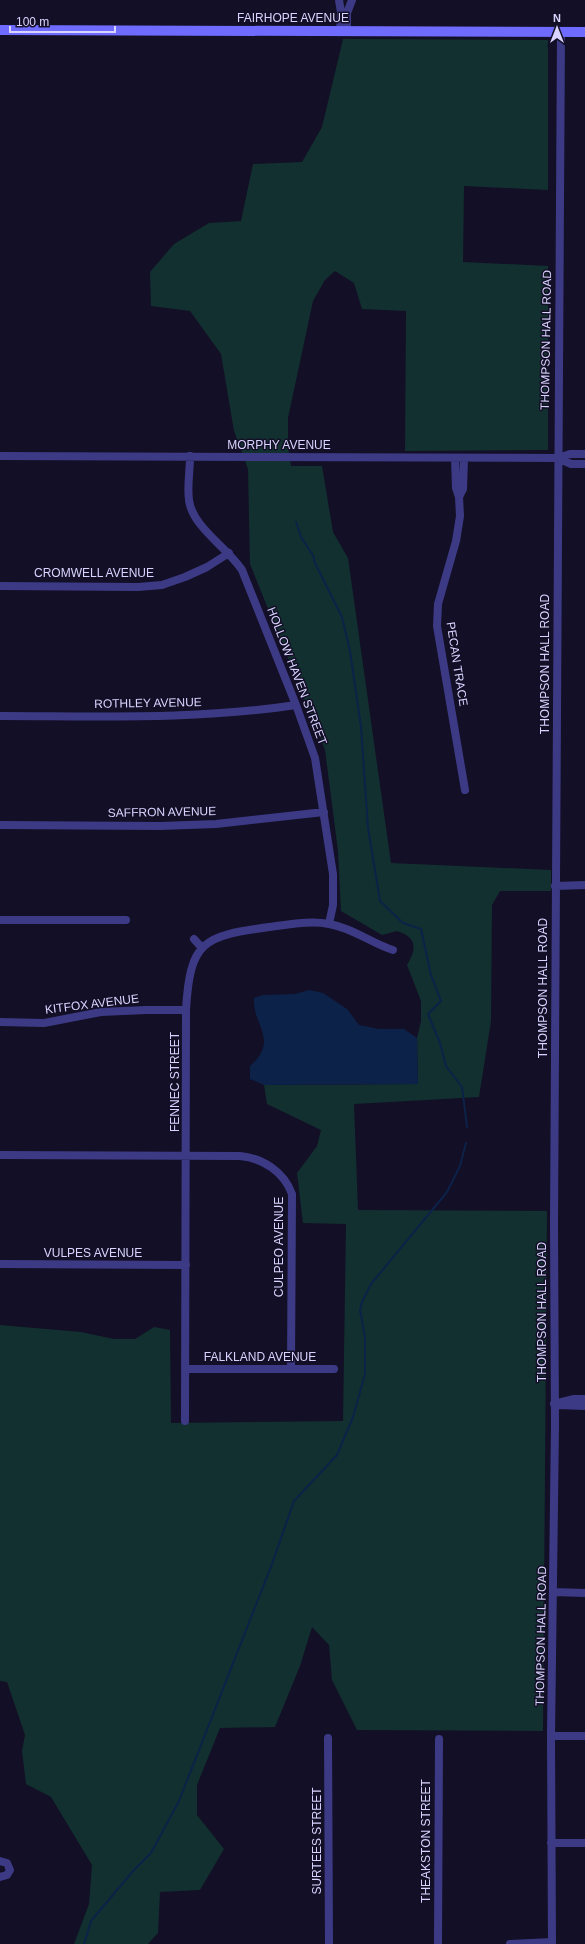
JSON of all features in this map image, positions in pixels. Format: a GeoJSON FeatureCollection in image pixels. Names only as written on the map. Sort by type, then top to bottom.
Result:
{"type":"FeatureCollection","features":[{"type":"Feature","properties":{"kind":"street"},"geometry":{"type":"LineString","coordinates":[[339,0],[344,31]]}},
{"type":"Feature","properties":{"kind":"street"},"geometry":{"type":"LineString","coordinates":[[344,31],[347,13],[352,0]]}},
{"type":"Feature","properties":{"kind":"street","name":"FAIRHOPE AVENUE"},"geometry":{"type":"LineString","coordinates":[[0,30],[585,32]]}},
{"type":"Feature","properties":{"kind":"street","name":"THOMPSON HALL ROAD"},"geometry":{"type":"LineString","coordinates":[[552,1943],[551,1736],[554,1592],[555,886],[561,32]]}},
{"type":"Feature","properties":{"kind":"street"},"geometry":{"type":"LineString","coordinates":[[558,458],[570,454],[585,454]]}},
{"type":"Feature","properties":{"kind":"street","name":"MORPHY AVENUE"},"geometry":{"type":"LineString","coordinates":[[0,456],[558,458]]}},
{"type":"Feature","properties":{"kind":"street","name":"HOLLOW HAVEN STREET"},"geometry":{"type":"LineString","coordinates":[[190,456],[189,501],[192,512],[197,520],[236,560],[242,570],[296,705],[315,758],[334,889],[329,924]]}},
{"type":"Feature","properties":{"kind":"street","name":"PECAN TRACE"},"geometry":{"type":"LineString","coordinates":[[460,458],[456,488],[459,497],[460,516],[456,541],[438,604],[437,626],[465,790]]}},
{"type":"Feature","properties":{"kind":"street"},"geometry":{"type":"LineString","coordinates":[[558,458],[571,464],[585,464]]}},
{"type":"Feature","properties":{"kind":"street","name":"CROMWELL AVENUE"},"geometry":{"type":"LineString","coordinates":[[0,586],[138,587],[162,585],[185,577],[229,553]]}},
{"type":"Feature","properties":{"kind":"street","name":"ROTHLEY AVENUE"},"geometry":{"type":"LineString","coordinates":[[0,716],[176,716],[262,710],[296,705]]}},
{"type":"Feature","properties":{"kind":"street","name":"SAFFRON AVENUE"},"geometry":{"type":"LineString","coordinates":[[0,825],[160,826],[216,824],[324,812]]}},
{"type":"Feature","properties":{"kind":"street"},"geometry":{"type":"LineString","coordinates":[[555,886],[585,886]]}},
{"type":"Feature","properties":{"kind":"street"},"geometry":{"type":"LineString","coordinates":[[0,920],[126,920]]}},
{"type":"Feature","properties":{"kind":"street"},"geometry":{"type":"LineString","coordinates":[[194,939],[202,948],[224,934],[301,923],[329,924],[354,931],[393,950]]}},
{"type":"Feature","properties":{"kind":"street","name":"FENNEC STREET"},"geometry":{"type":"LineString","coordinates":[[185,1421],[187,1156],[186,1010],[190,972],[202,948]]}},
{"type":"Feature","properties":{"kind":"street","name":"KITFOX AVENUE"},"geometry":{"type":"LineString","coordinates":[[0,1022],[44,1022],[101,1012],[186,1010]]}},
{"type":"Feature","properties":{"kind":"street","name":"CULPEO AVENUE"},"geometry":{"type":"LineString","coordinates":[[0,1155],[248,1157],[270,1167],[288,1185],[292,1194],[291,1369]]}},
{"type":"Feature","properties":{"kind":"street","name":"VULPES AVENUE"},"geometry":{"type":"LineString","coordinates":[[0,1264],[186,1265]]}},
{"type":"Feature","properties":{"kind":"street","name":"FALKLAND AVENUE"},"geometry":{"type":"LineString","coordinates":[[185,1369],[334,1369]]}},
{"type":"Feature","properties":{"kind":"street"},"geometry":{"type":"LineString","coordinates":[[554,1404],[574,1399],[585,1399]]}},
{"type":"Feature","properties":{"kind":"street"},"geometry":{"type":"LineString","coordinates":[[554,1404],[585,1406]]}},
{"type":"Feature","properties":{"kind":"street"},"geometry":{"type":"LineString","coordinates":[[554,1592],[585,1593]]}},
{"type":"Feature","properties":{"kind":"street"},"geometry":{"type":"LineString","coordinates":[[551,1736],[585,1736]]}},
{"type":"Feature","properties":{"kind":"street","name":"SURTEES STREET"},"geometry":{"type":"LineString","coordinates":[[328,1738],[329,1944]]}},
{"type":"Feature","properties":{"kind":"street","name":"THEAKSTON STREET"},"geometry":{"type":"LineString","coordinates":[[438,1944],[439,1739]]}},
{"type":"Feature","properties":{"kind":"street"},"geometry":{"type":"LineString","coordinates":[[551,1843],[585,1843]]}},
{"type":"Feature","properties":{"kind":"street"},"geometry":{"type":"LineString","coordinates":[[0,1861],[7,1863],[10,1870],[7,1875],[0,1877]]}},
{"type":"Feature","properties":{"kind":"street"},"geometry":{"type":"LineString","coordinates":[[510,1944],[552,1943]]}},
{"type":"Feature","properties":{"kind":"green space"},"geometry":{"type":"Polygon","coordinates":[[[343,39],[548,40],[548,190],[464,186],[463,262],[548,266],[548,450],[405,451],[406,311],[362,309],[354,283],[335,271],[325,280],[313,301],[288,418],[288,447],[291,466],[322,466],[333,532],[348,558],[391,863],[551,870],[551,891],[500,891],[492,905],[491,1021],[479,1097],[354,1104],[358,1210],[547,1211],[543,1731],[357,1730],[332,1680],[329,1645],[312,1627],[300,1666],[275,1727],[220,1728],[197,1785],[197,1815],[224,1849],[200,1890],[160,1892],[158,1933],[148,1944],[74,1944],[89,1904],[92,1865],[51,1797],[26,1784],[22,1751],[25,1735],[7,1682],[0,1681],[0,1325],[81,1332],[114,1339],[135,1339],[154,1327],[170,1330],[171,1423],[343,1421],[346,1224],[303,1223],[297,1173],[317,1146],[321,1130],[267,1104],[264,1085],[418,1084],[417,1038],[421,1021],[421,1001],[407,965],[414,949],[412,940],[397,931],[382,935],[341,911],[338,851],[325,750],[250,564],[248,469],[234,431],[221,354],[190,311],[151,306],[150,272],[174,244],[209,223],[241,221],[253,164],[302,162],[322,127],[343,39]]]}},
{"type":"Feature","properties":{"kind":"water"},"geometry":{"type":"Polygon","coordinates":[[[309,990],[323,993],[347,1009],[359,1025],[379,1029],[404,1029],[417,1038],[418,1084],[264,1085],[250,1079],[250,1066],[259,1057],[263,1048],[264,1040],[254,1008],[254,998],[263,995],[295,994],[309,990]]]}},
{"type":"Feature","properties":{"kind":"waterway"},"geometry":{"type":"LineString","coordinates":[[296,522],[301,537],[314,557],[314,561],[342,617],[350,651],[361,727],[368,828],[380,901],[403,923],[421,929],[431,975],[441,1001],[428,1014],[440,1043],[446,1066],[462,1087],[467,1127]]}},
{"type":"Feature","properties":{"kind":"waterway"},"geometry":{"type":"LineString","coordinates":[[84,1944],[91,1921],[133,1871],[151,1853],[179,1801],[272,1564],[294,1501],[337,1455],[353,1417],[365,1374],[365,1337],[360,1310],[362,1302],[371,1284],[447,1192],[460,1166],[466,1143]]}}]}
